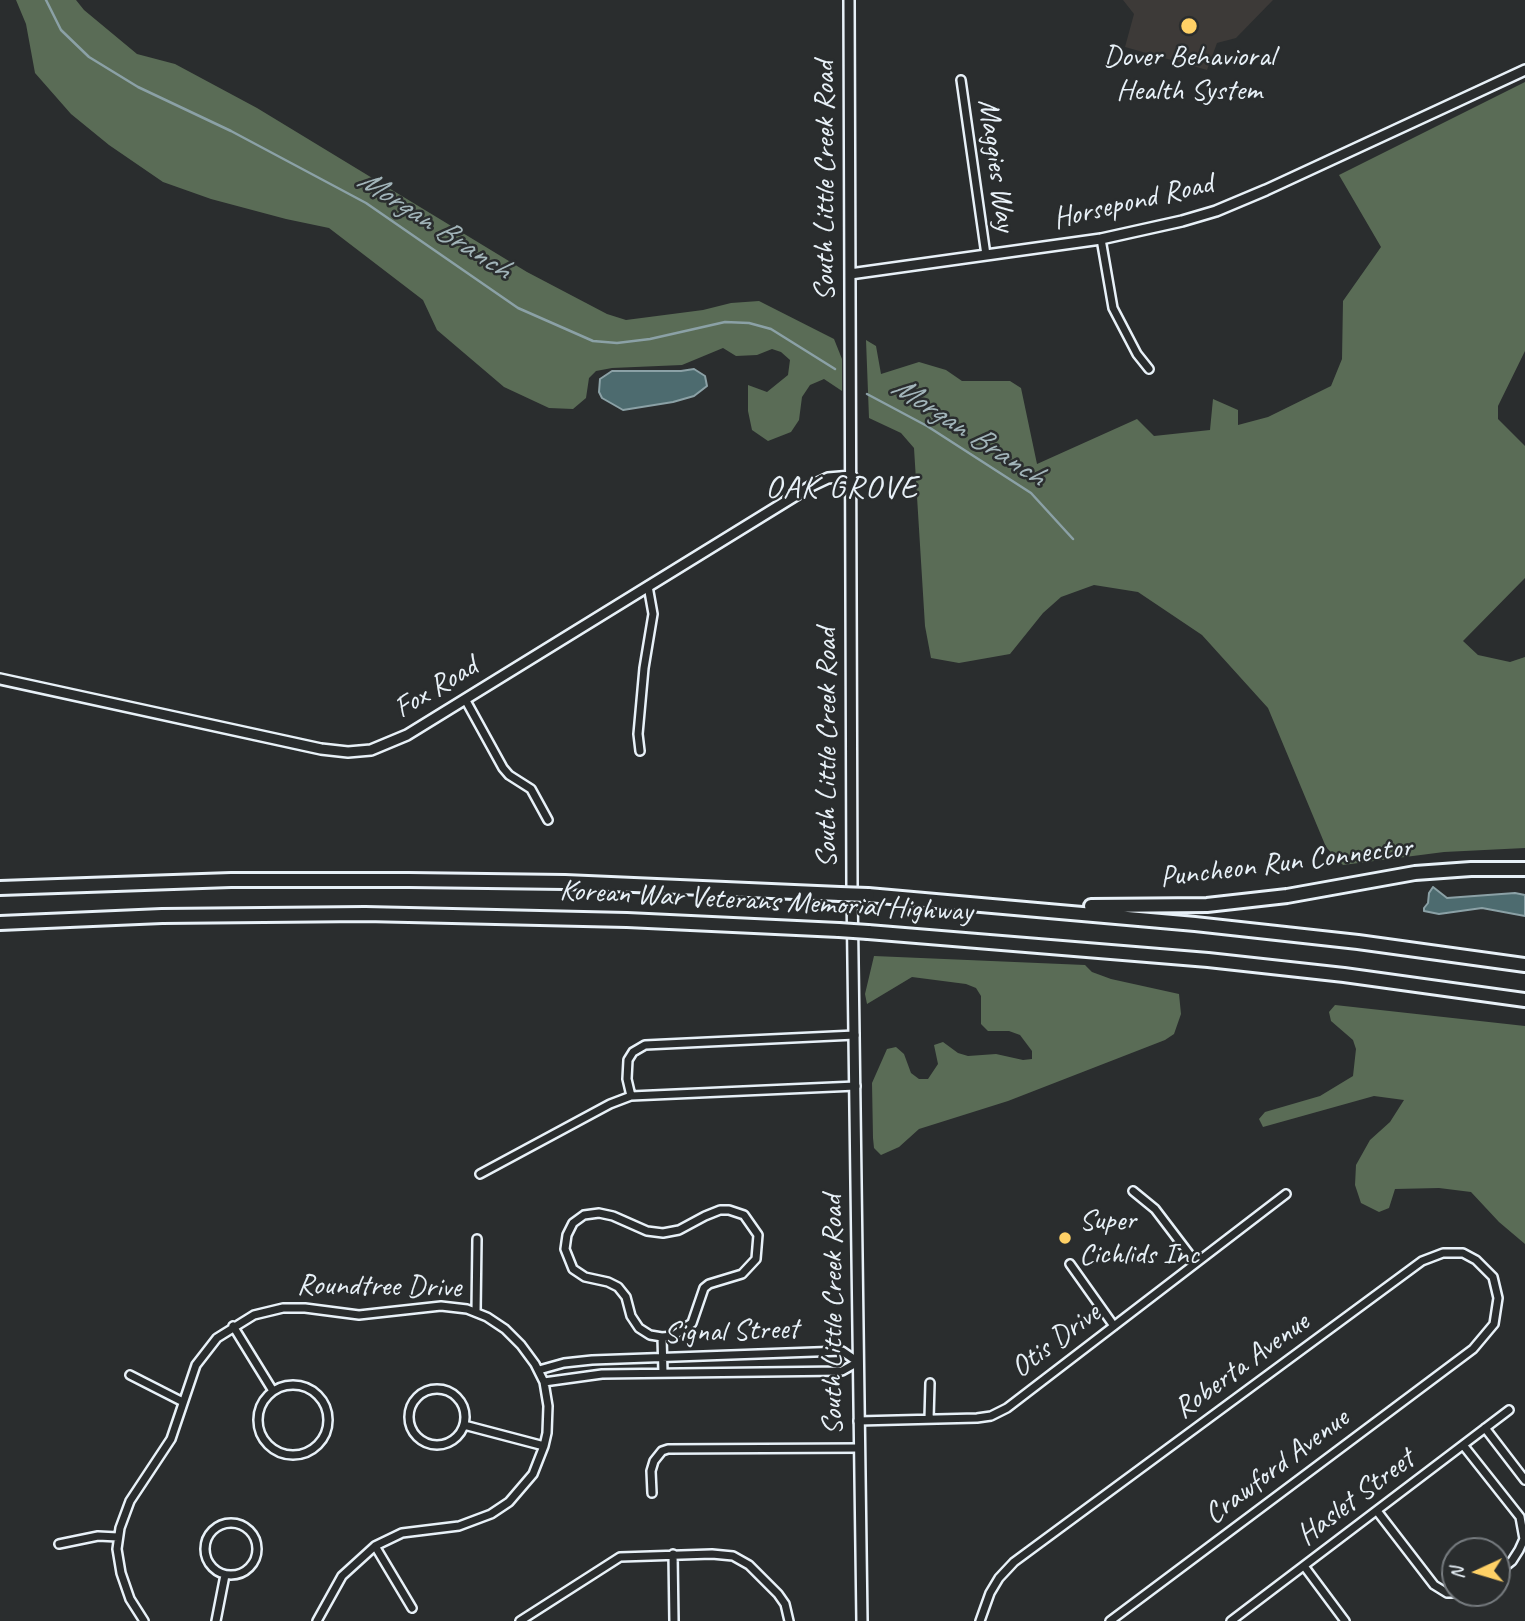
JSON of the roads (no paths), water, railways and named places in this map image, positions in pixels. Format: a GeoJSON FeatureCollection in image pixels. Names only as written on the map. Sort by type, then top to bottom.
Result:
{"type":"FeatureCollection","features":[{"type":"Feature","properties":{"kind":"highway","name":"Puncheon Run Connector"},"geometry":{"type":"LineString","coordinates":[[1011,906],[1207,905],[1287,896],[1436,871],[1525,869]]}},
{"type":"Feature","properties":{"kind":"highway","name":"Korean War Veterans Memorial Highway"},"geometry":{"type":"LineString","coordinates":[[0,888],[231,880],[396,880],[578,883],[868,895],[1011,906],[1291,934],[1525,965]]}},
{"type":"Feature","properties":{"kind":"highway","name":"Korean War Veterans Memorial Highway"},"geometry":{"type":"LineString","coordinates":[[0,923],[162,916],[378,914],[723,923],[1208,960],[1344,975],[1521,1000]]}},
{"type":"Feature","properties":{"kind":"street","name":"South Little Creek Road"},"geometry":{"type":"LineString","coordinates":[[849,0],[852,890],[862,1621]]}},
{"type":"Feature","properties":{"kind":"street","name":"Horsepond Road"},"geometry":{"type":"LineString","coordinates":[[850,274],[1101,239],[1160,227],[1216,211],[1525,70]]}},
{"type":"Feature","properties":{"kind":"street","name":"Maggies Way"},"geometry":{"type":"LineString","coordinates":[[961,80],[986,256]]}},
{"type":"Feature","properties":{"kind":"street"},"geometry":{"type":"LineString","coordinates":[[1101,239],[1113,308],[1137,354],[1149,369]]}},
{"type":"Feature","properties":{"kind":"street","name":"Fox Road"},"geometry":{"type":"LineString","coordinates":[[0,679],[313,747],[348,752],[371,750],[388,745],[465,699],[811,485],[828,478],[852,476]]}},
{"type":"Feature","properties":{"kind":"street"},"geometry":{"type":"LineString","coordinates":[[640,751],[638,734],[644,668],[653,614],[648,586]]}},
{"type":"Feature","properties":{"kind":"street"},"geometry":{"type":"LineString","coordinates":[[465,699],[503,768],[531,789],[548,820]]}},
{"type":"Feature","properties":{"kind":"street"},"geometry":{"type":"LineString","coordinates":[[631,1096],[627,1079],[628,1060],[633,1052],[645,1045],[855,1035]]}},
{"type":"Feature","properties":{"kind":"street"},"geometry":{"type":"LineString","coordinates":[[480,1174],[610,1104],[631,1096],[856,1086]]}},
{"type":"Feature","properties":{"kind":"street"},"geometry":{"type":"LineString","coordinates":[[1133,1191],[1155,1209],[1196,1263]]}},
{"type":"Feature","properties":{"kind":"street","name":"Otis Drive"},"geometry":{"type":"LineString","coordinates":[[858,1421],[991,1416],[1007,1408],[1286,1194]]}},
{"type":"Feature","properties":{"kind":"street"},"geometry":{"type":"LineString","coordinates":[[720,1210],[744,1215],[758,1235],[758,1251],[752,1265],[736,1277],[704,1288],[692,1323],[673,1336],[663,1337],[650,1335],[639,1328],[631,1317],[626,1297],[618,1287],[608,1282],[585,1278],[573,1269],[565,1249],[567,1235],[573,1223],[584,1215],[599,1213],[613,1216],[647,1231],[663,1233],[679,1230],[720,1210]]}},
{"type":"Feature","properties":{"kind":"street"},"geometry":{"type":"LineString","coordinates":[[476,1312],[477,1238]]}},
{"type":"Feature","properties":{"kind":"street","name":"Roberta Avenue"},"geometry":{"type":"LineString","coordinates":[[980,1621],[990,1593],[1014,1562],[1422,1261],[1443,1253],[1463,1253],[1493,1277],[1498,1298],[1494,1324],[1472,1349]]}},
{"type":"Feature","properties":{"kind":"street"},"geometry":{"type":"LineString","coordinates":[[1070,1264],[1114,1326]]}},
{"type":"Feature","properties":{"kind":"street","name":"Roundtree Drive"},"geometry":{"type":"LineString","coordinates":[[144,1621],[130,1599],[121,1573],[118,1537],[130,1501],[171,1439],[192,1373],[217,1338],[254,1315],[283,1308],[359,1315],[429,1306],[455,1307],[476,1312],[497,1323],[513,1336],[539,1370],[544,1382],[548,1406],[544,1446],[533,1474],[509,1502],[491,1514],[460,1526],[402,1533],[375,1546],[342,1576],[317,1621]]}},
{"type":"Feature","properties":{"kind":"street"},"geometry":{"type":"LineString","coordinates":[[233,1326],[273,1391]]}},
{"type":"Feature","properties":{"kind":"street"},"geometry":{"type":"LineString","coordinates":[[663,1337],[663,1373]]}},
{"type":"Feature","properties":{"kind":"street","name":"Crawford Avenue"},"geometry":{"type":"LineString","coordinates":[[1110,1621],[1472,1349]]}},
{"type":"Feature","properties":{"kind":"street","name":"Signal Street"},"geometry":{"type":"LineString","coordinates":[[539,1370],[579,1361],[842,1351],[858,1362],[842,1371],[594,1374],[544,1382]]}},
{"type":"Feature","properties":{"kind":"street"},"geometry":{"type":"LineString","coordinates":[[130,1374],[183,1402]]}},
{"type":"Feature","properties":{"kind":"street"},"geometry":{"type":"LineString","coordinates":[[929,1419],[930,1383]]}},
{"type":"Feature","properties":{"kind":"street"},"geometry":{"type":"LineString","coordinates":[[295,1384],[316,1393],[323,1402],[328,1424],[325,1435],[309,1451],[286,1455],[275,1451],[260,1433],[257,1421],[259,1410],[264,1399],[273,1391],[295,1384]]}},
{"type":"Feature","properties":{"kind":"street"},"geometry":{"type":"LineString","coordinates":[[442,1389],[458,1398],[463,1406],[464,1425],[454,1439],[437,1445],[428,1443],[414,1432],[410,1424],[412,1406],[424,1392],[442,1389]]}},
{"type":"Feature","properties":{"kind":"street","name":"Haslet Street"},"geometry":{"type":"LineString","coordinates":[[1231,1621],[1509,1410]]}},
{"type":"Feature","properties":{"kind":"street"},"geometry":{"type":"LineString","coordinates":[[464,1425],[544,1446]]}},
{"type":"Feature","properties":{"kind":"street"},"geometry":{"type":"LineString","coordinates":[[1485,1428],[1525,1480]]}},
{"type":"Feature","properties":{"kind":"street"},"geometry":{"type":"LineString","coordinates":[[1463,1445],[1520,1517],[1524,1539],[1511,1562]]}},
{"type":"Feature","properties":{"kind":"street"},"geometry":{"type":"LineString","coordinates":[[652,1493],[651,1471],[654,1461],[662,1451],[668,1449],[859,1448]]}},
{"type":"Feature","properties":{"kind":"street"},"geometry":{"type":"LineString","coordinates":[[1377,1511],[1434,1585],[1441,1589]]}},
{"type":"Feature","properties":{"kind":"street"},"geometry":{"type":"LineString","coordinates":[[233,1523],[254,1536],[257,1553],[249,1569],[233,1576],[225,1575],[210,1566],[204,1550],[210,1533],[216,1527],[233,1523]]}},
{"type":"Feature","properties":{"kind":"street"},"geometry":{"type":"LineString","coordinates":[[59,1544],[98,1536],[118,1537]]}},
{"type":"Feature","properties":{"kind":"street"},"geometry":{"type":"LineString","coordinates":[[375,1546],[412,1608]]}},
{"type":"Feature","properties":{"kind":"street"},"geometry":{"type":"LineString","coordinates":[[673,1554],[674,1621]]}},
{"type":"Feature","properties":{"kind":"street"},"geometry":{"type":"LineString","coordinates":[[520,1621],[613,1560],[628,1556],[724,1554],[740,1559],[778,1594],[785,1604],[789,1621]]}},
{"type":"Feature","properties":{"kind":"street"},"geometry":{"type":"LineString","coordinates":[[1304,1566],[1345,1621]]}},
{"type":"Feature","properties":{"kind":"street"},"geometry":{"type":"LineString","coordinates":[[216,1621],[225,1575]]}},
{"type":"Feature","properties":{"kind":"street"},"geometry":{"type":"LineString","coordinates":[[532,1613],[537,1621]]}},
{"type":"Feature","properties":{"kind":"water"},"geometry":{"type":"Polygon","coordinates":[[[694,369],[705,376],[707,386],[694,396],[673,402],[623,410],[602,398],[599,392],[600,379],[612,371],[694,369]]]}},
{"type":"Feature","properties":{"kind":"water"},"geometry":{"type":"Polygon","coordinates":[[[1433,887],[1447,898],[1515,893],[1525,895],[1525,916],[1482,908],[1439,914],[1424,911],[1433,887]]]}},
{"type":"Feature","properties":{"kind":"waterway","name":"Morgan Branch"},"geometry":{"type":"LineString","coordinates":[[46,0],[61,30],[89,57],[138,87],[231,131],[366,203],[518,308],[593,341],[617,343],[650,339],[725,322],[749,323],[771,329],[835,369]]}},
{"type":"Feature","properties":{"kind":"waterway","name":"Morgan Branch"},"geometry":{"type":"LineString","coordinates":[[867,394],[927,426],[1031,493],[1073,539]]}},
{"type":"Feature","properties":{"kind":"place","name":"Dover Behavioral Health System"},"geometry":{"type":"Point","coordinates":[1189,26]}},
{"type":"Feature","properties":{"kind":"place","name":"Super Cichlids Inc"},"geometry":{"type":"Point","coordinates":[1065,1238]}},
{"type":"Feature","properties":{"kind":"district","name":"OAK GROVE"},"geometry":{"type":"Point","coordinates":[842,489]}}]}
